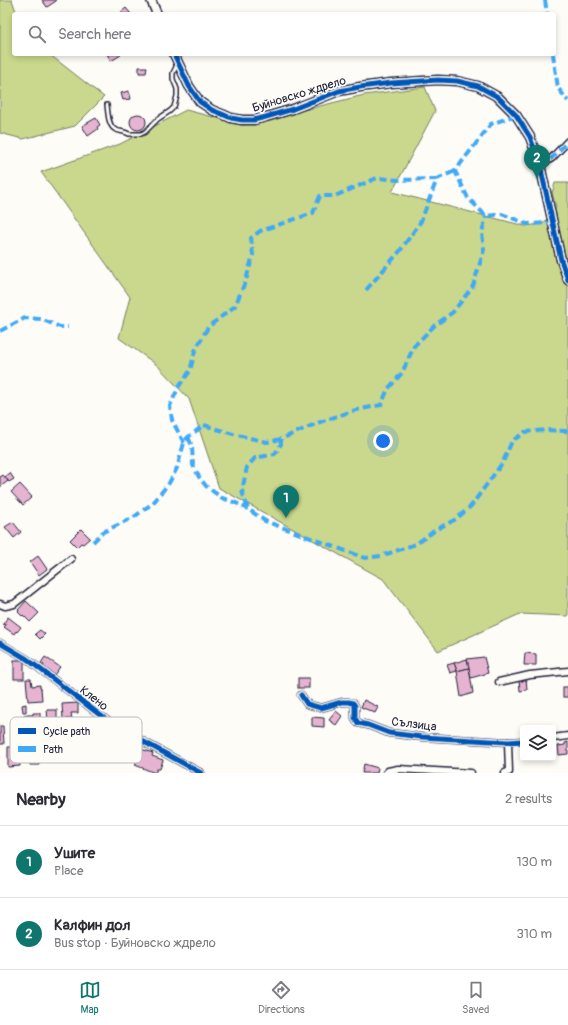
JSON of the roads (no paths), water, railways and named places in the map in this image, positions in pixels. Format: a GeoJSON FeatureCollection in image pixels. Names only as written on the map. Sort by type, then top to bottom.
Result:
{"type":"FeatureCollection","features":[{"type":"Feature","properties":{"kind":"street"},"geometry":{"type":"LineString","coordinates":[[151,0],[156,12]]}},
{"type":"Feature","properties":{"kind":"street","name":"Буйновско ждрело"},"geometry":{"type":"LineString","coordinates":[[175,56],[189,86],[200,102],[212,110],[231,118],[242,120],[254,120],[293,109],[339,91],[360,86],[391,82],[438,80],[457,81],[478,86],[498,97],[516,115],[530,137],[540,165],[561,260],[568,280]]}},
{"type":"Feature","properties":{"kind":"street"},"geometry":{"type":"LineString","coordinates":[[540,165],[552,158],[568,141]]}},
{"type":"Feature","properties":{"kind":"street"},"geometry":{"type":"LineString","coordinates":[[0,604],[4,606],[14,604],[71,559]]}},
{"type":"Feature","properties":{"kind":"street","name":"Клено"},"geometry":{"type":"LineString","coordinates":[[0,643],[28,659],[103,717]]}},
{"type":"Feature","properties":{"kind":"street"},"geometry":{"type":"LineString","coordinates":[[499,682],[530,675],[568,671]]}},
{"type":"Feature","properties":{"kind":"street","name":"Сълзица"},"geometry":{"type":"LineString","coordinates":[[301,695],[307,704],[321,708],[346,701],[353,703],[355,706],[355,718],[358,723],[389,733],[508,742],[520,741]]}},
{"type":"Feature","properties":{"kind":"street"},"geometry":{"type":"LineString","coordinates":[[556,738],[568,736]]}},
{"type":"Feature","properties":{"kind":"street","name":"Клено"},"geometry":{"type":"LineString","coordinates":[[142,741],[201,773]]}},
{"type":"Feature","properties":{"kind":"street"},"geometry":{"type":"LineString","coordinates":[[505,773],[509,772],[508,742]]}},
{"type":"Feature","properties":{"kind":"street"},"geometry":{"type":"LineString","coordinates":[[386,773],[388,771],[398,769],[471,773]]}},
{"type":"Feature","properties":{"kind":"lane"},"geometry":{"type":"LineString","coordinates":[[107,105],[108,116],[114,129],[129,134],[141,134],[145,132],[158,118],[174,107],[177,89],[173,79],[173,73],[178,63]]}},
{"type":"Feature","properties":{"kind":"place","name":"Калфин дол"},"geometry":{"type":"Point","coordinates":[537,178]}},
{"type":"Feature","properties":{"kind":"place","name":"Ушите"},"geometry":{"type":"Point","coordinates":[286,518]}}]}
